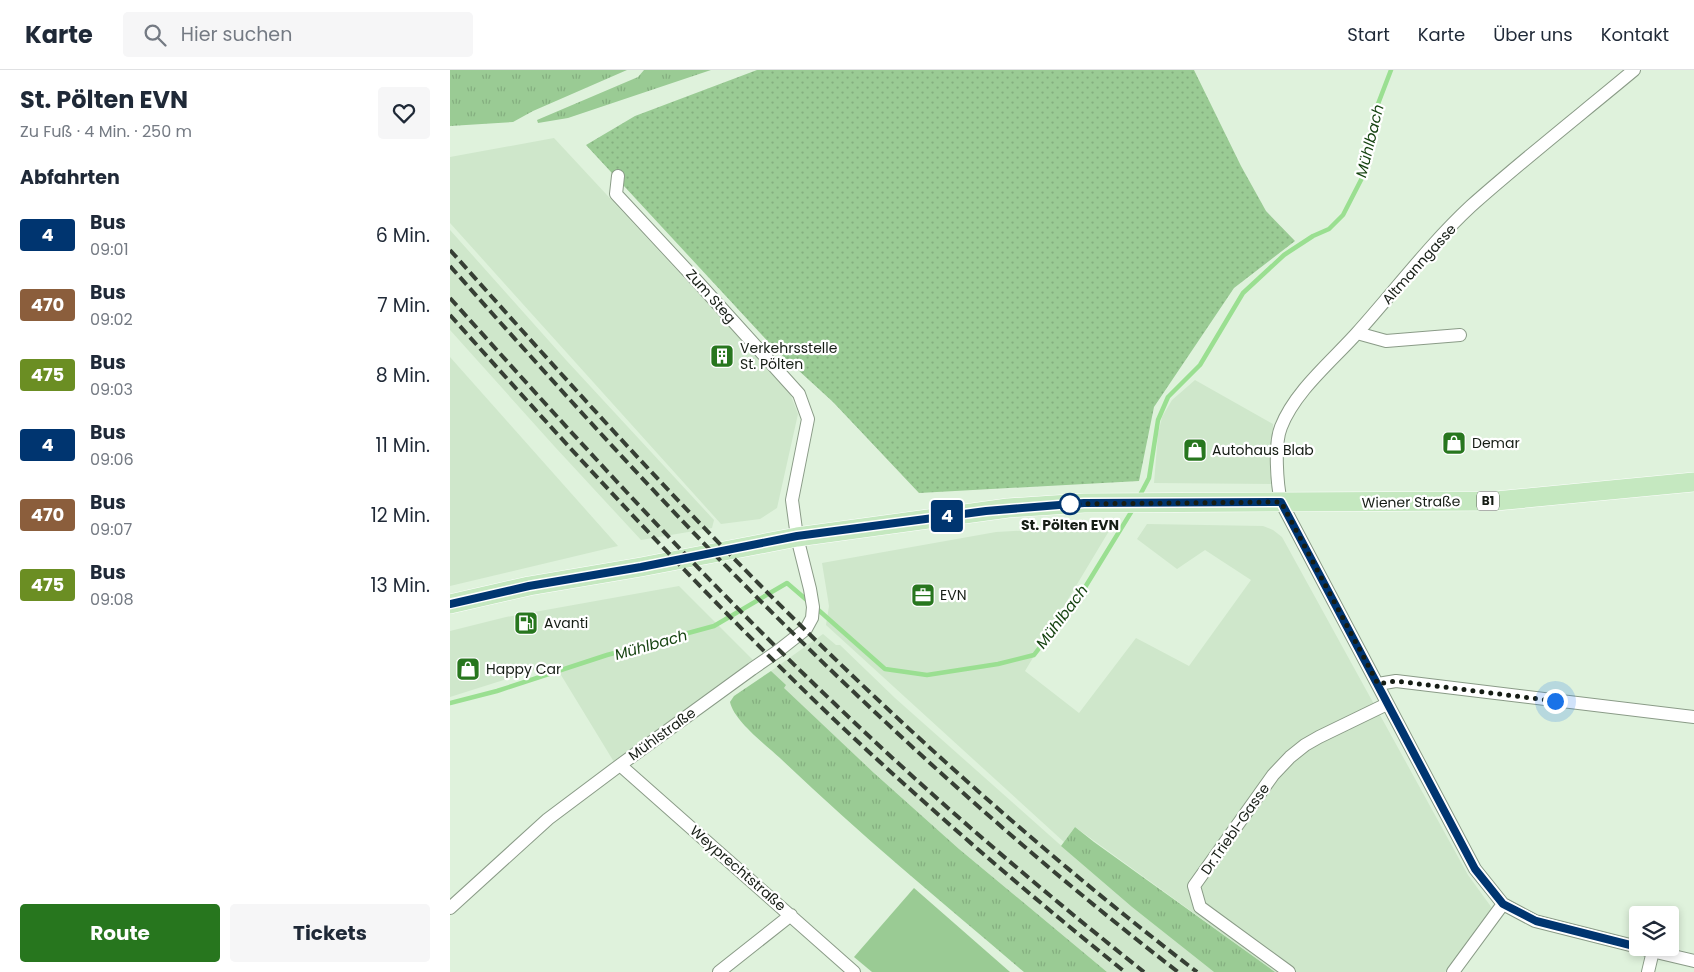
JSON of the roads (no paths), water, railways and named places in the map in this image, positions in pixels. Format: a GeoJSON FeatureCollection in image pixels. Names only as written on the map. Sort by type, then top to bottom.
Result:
{"type":"FeatureCollection","features":[{"type":"Feature","properties":{"kind":"main road","name":"Wiener Straße"},"geometry":{"type":"LineString","coordinates":[[797,536],[1008,508],[1078,503],[1496,500],[1694,482]]}},
{"type":"Feature","properties":{"kind":"main road","name":"B1"},"geometry":{"type":"LineString","coordinates":[[450,604],[529,586],[651,565],[797,536]]}},
{"type":"Feature","properties":{"kind":"street","name":"Altmanngasse"},"geometry":{"type":"LineString","coordinates":[[1281,502],[1277,451],[1280,428],[1297,398],[1358,333],[1426,254],[1470,207],[1634,70]]}},
{"type":"Feature","properties":{"kind":"street","name":"Zum Steg"},"geometry":{"type":"LineString","coordinates":[[618,176],[616,194],[799,394],[808,419],[792,500],[797,536]]}},
{"type":"Feature","properties":{"kind":"street"},"geometry":{"type":"LineString","coordinates":[[1358,333],[1386,341],[1460,335]]}},
{"type":"Feature","properties":{"kind":"street"},"geometry":{"type":"LineString","coordinates":[[1281,502],[1475,869],[1503,904],[1536,921],[1629,945]]}},
{"type":"Feature","properties":{"kind":"street","name":"Mühlstraße"},"geometry":{"type":"LineString","coordinates":[[453,900],[548,819],[620,764],[800,635],[809,624],[813,607],[797,536]]}},
{"type":"Feature","properties":{"kind":"street"},"geometry":{"type":"LineString","coordinates":[[1378,684],[1396,681],[1694,717]]}},
{"type":"Feature","properties":{"kind":"street","name":"Dr.Triebl-Gasse"},"geometry":{"type":"LineString","coordinates":[[1289,972],[1200,907],[1194,886],[1273,775],[1290,757],[1319,737],[1387,704]]}},
{"type":"Feature","properties":{"kind":"street","name":"Weyprechtstraße"},"geometry":{"type":"LineString","coordinates":[[620,764],[854,972]]}},
{"type":"Feature","properties":{"kind":"street"},"geometry":{"type":"LineString","coordinates":[[1453,972],[1503,904]]}},
{"type":"Feature","properties":{"kind":"street"},"geometry":{"type":"LineString","coordinates":[[719,972],[792,915]]}},
{"type":"Feature","properties":{"kind":"street"},"geometry":{"type":"LineString","coordinates":[[1648,972],[1652,956]]}},
{"type":"Feature","properties":{"kind":"street"},"geometry":{"type":"LineString","coordinates":[[1674,956],[1694,961]]}},
{"type":"Feature","properties":{"kind":"waterway","name":"Mühlbach"},"geometry":{"type":"LineString","coordinates":[[1139,497],[1149,478],[1158,420],[1168,397],[1200,365],[1243,293],[1284,255],[1313,236],[1329,229],[1343,215],[1362,178],[1373,117],[1391,70]]}},
{"type":"Feature","properties":{"kind":"waterway","name":"Mühlbach"},"geometry":{"type":"LineString","coordinates":[[815,607],[885,669],[927,675],[998,664],[1034,655],[1084,589],[1133,509]]}},
{"type":"Feature","properties":{"kind":"waterway","name":"Mühlbach"},"geometry":{"type":"LineString","coordinates":[[450,703],[497,691],[607,655],[714,626],[787,583],[809,602]]}},
{"type":"Feature","properties":{"kind":"railway"},"geometry":{"type":"LineString","coordinates":[[450,250],[641,461],[759,584],[863,686],[971,785],[1082,881],[1197,972]]}},
{"type":"Feature","properties":{"kind":"railway"},"geometry":{"type":"LineString","coordinates":[[450,266],[660,498],[807,647],[866,704],[988,815],[1050,869],[1178,972]]}},
{"type":"Feature","properties":{"kind":"railway"},"geometry":{"type":"LineString","coordinates":[[450,298],[639,505],[785,656],[948,808],[1025,875],[1144,972]]}},
{"type":"Feature","properties":{"kind":"railway"},"geometry":{"type":"LineString","coordinates":[[450,315],[642,525],[740,627],[842,727],[1017,883],[1125,972]]}},
{"type":"Feature","properties":{"kind":"place","name":"Verkehrsstelle St. Pölten"},"geometry":{"type":"Point","coordinates":[722,356]}},
{"type":"Feature","properties":{"kind":"place","name":"Demar"},"geometry":{"type":"Point","coordinates":[1454,443]}},
{"type":"Feature","properties":{"kind":"place","name":"Autohaus Blab"},"geometry":{"type":"Point","coordinates":[1195,450]}},
{"type":"Feature","properties":{"kind":"place","name":"St. Pölten EVN"},"geometry":{"type":"Point","coordinates":[1070,504]}},
{"type":"Feature","properties":{"kind":"place","name":"EVN"},"geometry":{"type":"Point","coordinates":[923,595]}},
{"type":"Feature","properties":{"kind":"place","name":"Avanti"},"geometry":{"type":"Point","coordinates":[526,623]}},
{"type":"Feature","properties":{"kind":"place","name":"Happy Car"},"geometry":{"type":"Point","coordinates":[468,669]}}]}
